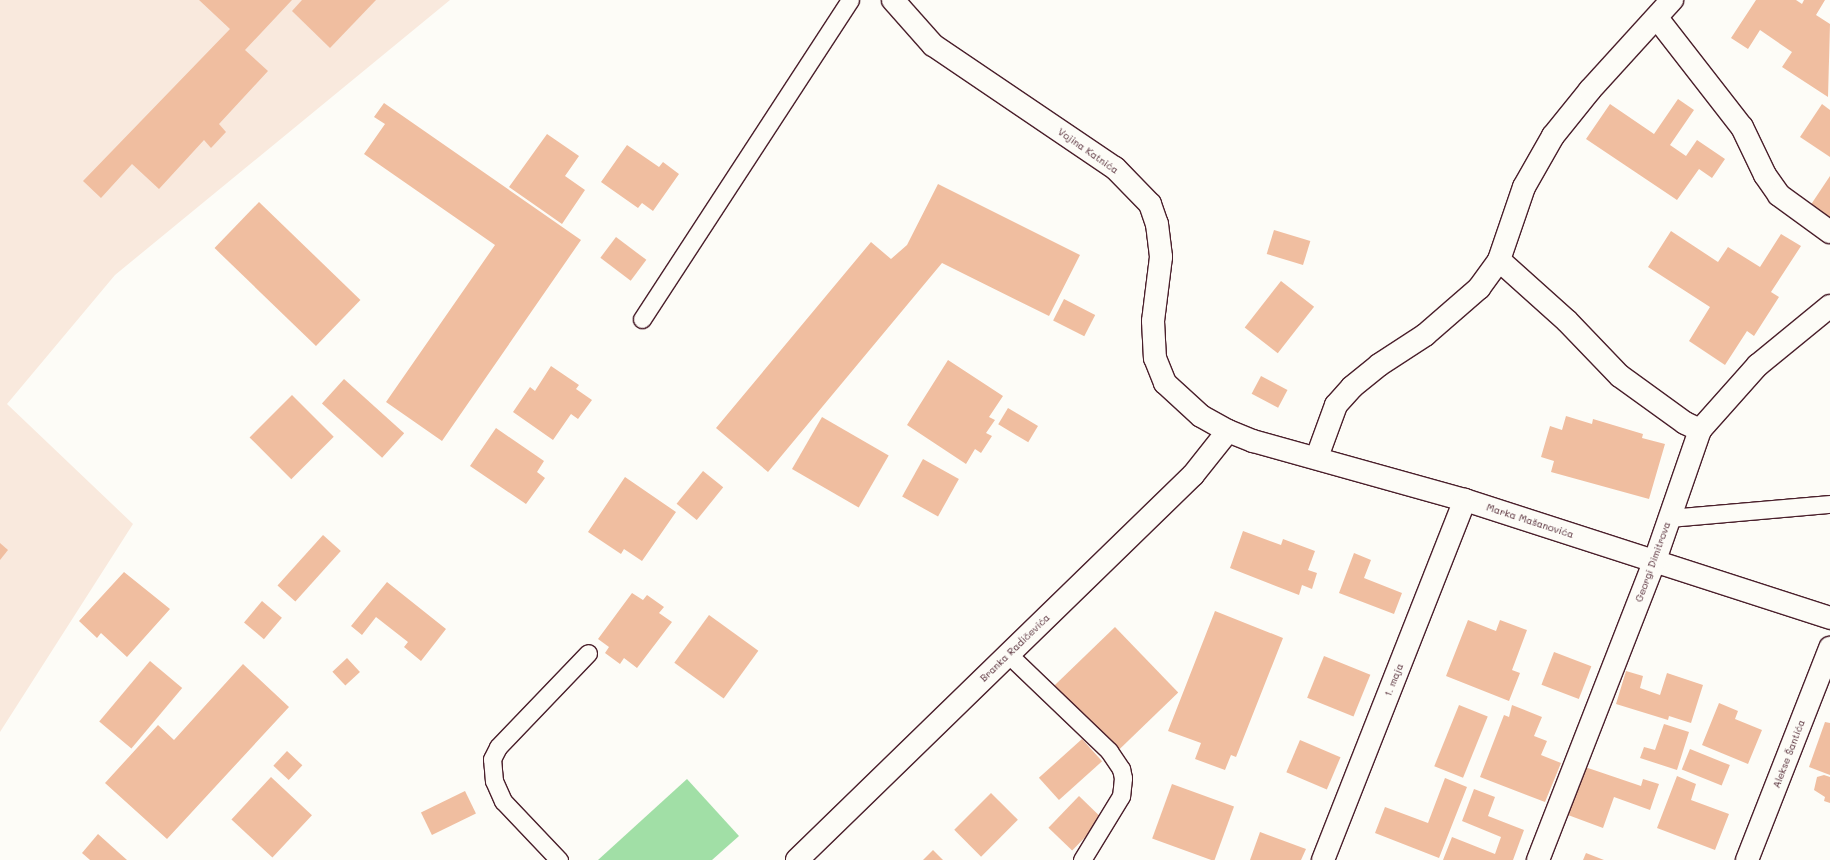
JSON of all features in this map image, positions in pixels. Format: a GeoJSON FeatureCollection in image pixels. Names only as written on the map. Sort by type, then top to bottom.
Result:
{"type":"FeatureCollection","features":[{"type":"Feature","properties":{"kind":"street","name":"Vojina Katnića"},"geometry":{"type":"LineString","coordinates":[[893,0],[933,45],[1115,168],[1150,204],[1157,224],[1161,257],[1153,321],[1156,358],[1165,383],[1201,416],[1228,431]]}},
{"type":"Feature","properties":{"kind":"street"},"geometry":{"type":"LineString","coordinates":[[1317,457],[1336,405],[1352,387],[1379,365],[1425,335],[1479,288],[1499,260],[1524,187],[1549,142],[1590,90],[1672,0]]}},
{"type":"Feature","properties":{"kind":"street"},"geometry":{"type":"LineString","coordinates":[[1657,18],[1742,127],[1765,176],[1779,195],[1830,232]]}},
{"type":"Feature","properties":{"kind":"street"},"geometry":{"type":"LineString","coordinates":[[1499,260],[1567,321],[1620,376],[1685,423],[1700,430]]}},
{"type":"Feature","properties":{"kind":"street","name":"Georgi Dimitrova"},"geometry":{"type":"LineString","coordinates":[[1538,860],[1655,560],[1700,430],[1758,365],[1830,306]]}},
{"type":"Feature","properties":{"kind":"street","name":"Marka Mašanovića"},"geometry":{"type":"LineString","coordinates":[[1228,431],[1253,441],[1317,457],[1465,500],[1655,560],[1830,618]]}},
{"type":"Feature","properties":{"kind":"street","name":"Branka Radičevića"},"geometry":{"type":"LineString","coordinates":[[797,860],[1193,475],[1228,431]]}},
{"type":"Feature","properties":{"kind":"street","name":"1. maja"},"geometry":{"type":"LineString","coordinates":[[1323,860],[1465,500]]}},
{"type":"Feature","properties":{"kind":"street","name":"Alekse Šantića"},"geometry":{"type":"LineString","coordinates":[[1747,860],[1830,648]]}},
{"type":"Feature","properties":{"kind":"lane"},"geometry":{"type":"LineString","coordinates":[[642,319],[850,0]]}},
{"type":"Feature","properties":{"kind":"lane"},"geometry":{"type":"LineString","coordinates":[[1670,518],[1830,504]]}},
{"type":"Feature","properties":{"kind":"lane"},"geometry":{"type":"LineString","coordinates":[[559,860],[503,801],[494,781],[492,759],[498,747],[588,653]]}},
{"type":"Feature","properties":{"kind":"lane"},"geometry":{"type":"LineString","coordinates":[[1008,654],[1109,750],[1121,769],[1123,778],[1121,796],[1082,860]]}},
{"type":"Feature","properties":{"kind":"shaded area"},"geometry":{"type":"Polygon","coordinates":[[[0,0],[450,0],[115,275],[7,404],[133,524],[0,732],[0,0]]]}},
{"type":"Feature","properties":{"kind":"green space"},"geometry":{"type":"Polygon","coordinates":[[[687,779],[739,836],[712,860],[598,860],[687,779]]]}},
{"type":"Feature","properties":{"kind":"building"},"geometry":{"type":"Polygon","coordinates":[[[199,0],[292,0],[245,50],[268,71],[219,124],[226,132],[211,148],[204,140],[159,189],[132,164],[101,198],[83,181],[230,29],[199,0]]]}},
{"type":"Feature","properties":{"kind":"building"},"geometry":{"type":"Polygon","coordinates":[[[302,0],[376,0],[330,48],[292,11],[302,0]]]}},
{"type":"Feature","properties":{"kind":"building"},"geometry":{"type":"Polygon","coordinates":[[[1756,0],[1796,0],[1802,4],[1804,0],[1825,0],[1816,15],[1830,24],[1828,97],[1782,67],[1792,52],[1760,30],[1748,49],[1731,38],[1756,0]]]}},
{"type":"Feature","properties":{"kind":"building"},"geometry":{"type":"Polygon","coordinates":[[[1678,99],[1694,110],[1670,145],[1686,156],[1697,140],[1725,159],[1712,178],[1699,169],[1677,200],[1586,139],[1610,104],[1654,134],[1678,99]]]}},
{"type":"Feature","properties":{"kind":"building"},"geometry":{"type":"Polygon","coordinates":[[[384,103],[581,240],[442,441],[386,402],[495,245],[364,154],[385,124],[374,117],[384,103]]]}},
{"type":"Feature","properties":{"kind":"building"},"geometry":{"type":"Polygon","coordinates":[[[1822,104],[1830,110],[1830,157],[1800,137],[1822,104]]]}},
{"type":"Feature","properties":{"kind":"building"},"geometry":{"type":"Polygon","coordinates":[[[547,134],[579,156],[565,176],[585,190],[562,224],[509,187],[547,134]]]}},
{"type":"Feature","properties":{"kind":"building"},"geometry":{"type":"Polygon","coordinates":[[[627,145],[659,167],[663,162],[679,174],[653,211],[642,203],[638,208],[601,182],[627,145]]]}},
{"type":"Feature","properties":{"kind":"building"},"geometry":{"type":"Polygon","coordinates":[[[1830,176],[1830,219],[1810,206],[1830,176]]]}},
{"type":"Feature","properties":{"kind":"building"},"geometry":{"type":"Polygon","coordinates":[[[938,184],[1080,255],[1049,316],[942,263],[768,472],[716,428],[871,242],[891,259],[907,245],[938,184]]]}},
{"type":"Feature","properties":{"kind":"building"},"geometry":{"type":"Polygon","coordinates":[[[259,202],[360,300],[316,346],[215,248],[259,202]]]}},
{"type":"Feature","properties":{"kind":"building"},"geometry":{"type":"Polygon","coordinates":[[[1274,230],[1310,241],[1303,265],[1267,254],[1274,230]]]}},
{"type":"Feature","properties":{"kind":"building"},"geometry":{"type":"Polygon","coordinates":[[[1671,231],[1718,262],[1728,247],[1760,267],[1781,234],[1801,246],[1771,292],[1779,297],[1754,336],[1747,331],[1725,365],[1689,341],[1710,307],[1648,267],[1671,231]]]}},
{"type":"Feature","properties":{"kind":"building"},"geometry":{"type":"Polygon","coordinates":[[[616,237],[646,260],[631,281],[600,258],[616,237]]]}},
{"type":"Feature","properties":{"kind":"building"},"geometry":{"type":"Polygon","coordinates":[[[1281,281],[1314,307],[1278,353],[1245,327],[1281,281]]]}},
{"type":"Feature","properties":{"kind":"building"},"geometry":{"type":"Polygon","coordinates":[[[1064,299],[1095,315],[1084,336],[1053,320],[1064,299]]]}},
{"type":"Feature","properties":{"kind":"building"},"geometry":{"type":"Polygon","coordinates":[[[948,360],[1003,396],[989,417],[995,420],[986,433],[992,436],[981,453],[975,449],[966,464],[907,425],[948,360]]]}},
{"type":"Feature","properties":{"kind":"building"},"geometry":{"type":"Polygon","coordinates":[[[551,366],[579,385],[576,389],[592,400],[578,419],[571,414],[553,440],[513,412],[530,387],[535,391],[551,366]]]}},
{"type":"Feature","properties":{"kind":"building"},"geometry":{"type":"Polygon","coordinates":[[[1261,376],[1287,390],[1278,408],[1252,394],[1261,376]]]}},
{"type":"Feature","properties":{"kind":"building"},"geometry":{"type":"Polygon","coordinates":[[[344,379],[404,433],[382,458],[322,404],[344,379]]]}},
{"type":"Feature","properties":{"kind":"building"},"geometry":{"type":"Polygon","coordinates":[[[292,395],[334,437],[291,479],[250,437],[292,395]]]}},
{"type":"Feature","properties":{"kind":"building"},"geometry":{"type":"Polygon","coordinates":[[[1008,408],[1038,426],[1028,442],[998,424],[1008,408]]]}},
{"type":"Feature","properties":{"kind":"building"},"geometry":{"type":"Polygon","coordinates":[[[1566,416],[1592,424],[1593,419],[1643,434],[1642,438],[1665,444],[1649,499],[1551,472],[1554,461],[1541,457],[1550,426],[1562,430],[1566,416]]]}},
{"type":"Feature","properties":{"kind":"building"},"geometry":{"type":"Polygon","coordinates":[[[822,417],[889,456],[859,507],[792,469],[822,417]]]}},
{"type":"Feature","properties":{"kind":"building"},"geometry":{"type":"Polygon","coordinates":[[[496,428],[544,461],[537,472],[545,478],[526,504],[470,466],[496,428]]]}},
{"type":"Feature","properties":{"kind":"building"},"geometry":{"type":"Polygon","coordinates":[[[923,459],[959,479],[938,516],[902,497],[923,459]]]}},
{"type":"Feature","properties":{"kind":"building"},"geometry":{"type":"Polygon","coordinates":[[[703,471],[723,487],[697,520],[677,504],[703,471]]]}},
{"type":"Feature","properties":{"kind":"building"},"geometry":{"type":"Polygon","coordinates":[[[625,477],[676,512],[642,561],[624,549],[621,554],[588,532],[625,477]]]}},
{"type":"Feature","properties":{"kind":"building"},"geometry":{"type":"Polygon","coordinates":[[[1243,531],[1281,545],[1283,539],[1315,551],[1308,570],[1317,573],[1312,589],[1302,585],[1299,595],[1230,568],[1243,531]]]}},
{"type":"Feature","properties":{"kind":"building"},"geometry":{"type":"Polygon","coordinates":[[[323,535],[341,551],[295,602],[277,586],[323,535]]]}},
{"type":"Feature","properties":{"kind":"building"},"geometry":{"type":"Polygon","coordinates":[[[0,543],[8,550],[0,560],[0,543]]]}},
{"type":"Feature","properties":{"kind":"building"},"geometry":{"type":"Polygon","coordinates":[[[1354,553],[1371,560],[1364,578],[1402,593],[1394,614],[1339,593],[1354,553]]]}},
{"type":"Feature","properties":{"kind":"building"},"geometry":{"type":"Polygon","coordinates":[[[124,572],[170,609],[127,657],[101,633],[97,638],[79,621],[124,572]]]}},
{"type":"Feature","properties":{"kind":"building"},"geometry":{"type":"Polygon","coordinates":[[[387,582],[446,629],[421,661],[404,647],[408,642],[376,617],[362,635],[351,626],[387,582]]]}},
{"type":"Feature","properties":{"kind":"building"},"geometry":{"type":"Polygon","coordinates":[[[632,593],[643,600],[647,595],[664,607],[659,613],[672,622],[637,668],[624,658],[620,664],[605,653],[609,647],[598,639],[632,593]]]}},
{"type":"Feature","properties":{"kind":"building"},"geometry":{"type":"Polygon","coordinates":[[[262,601],[282,618],[264,639],[244,622],[262,601]]]}},
{"type":"Feature","properties":{"kind":"building"},"geometry":{"type":"Polygon","coordinates":[[[1215,611],[1283,638],[1236,757],[1231,755],[1225,770],[1195,759],[1201,743],[1168,731],[1215,611]]]}},
{"type":"Feature","properties":{"kind":"building"},"geometry":{"type":"Polygon","coordinates":[[[709,615],[758,651],[724,699],[674,663],[709,615]]]}},
{"type":"Feature","properties":{"kind":"building"},"geometry":{"type":"Polygon","coordinates":[[[1468,620],[1496,631],[1500,620],[1527,630],[1512,670],[1520,673],[1509,701],[1446,676],[1468,620]]]}},
{"type":"Feature","properties":{"kind":"building"},"geometry":{"type":"Polygon","coordinates":[[[1115,627],[1178,692],[1116,752],[1053,687],[1115,627]]]}},
{"type":"Feature","properties":{"kind":"building"},"geometry":{"type":"Polygon","coordinates":[[[1554,652],[1591,666],[1579,699],[1541,685],[1554,652]]]}},
{"type":"Feature","properties":{"kind":"building"},"geometry":{"type":"Polygon","coordinates":[[[1324,656],[1370,675],[1354,716],[1307,698],[1324,656]]]}},
{"type":"Feature","properties":{"kind":"building"},"geometry":{"type":"Polygon","coordinates":[[[347,658],[360,672],[345,686],[332,672],[347,658]]]}},
{"type":"Feature","properties":{"kind":"building"},"geometry":{"type":"Polygon","coordinates":[[[150,661],[182,688],[131,749],[99,722],[150,661]]]}},
{"type":"Feature","properties":{"kind":"building"},"geometry":{"type":"Polygon","coordinates":[[[243,664],[289,707],[167,839],[105,783],[158,725],[174,740],[243,664]]]}},
{"type":"Feature","properties":{"kind":"building"},"geometry":{"type":"Polygon","coordinates":[[[1626,671],[1643,676],[1640,688],[1660,695],[1667,673],[1703,685],[1691,723],[1669,716],[1668,720],[1616,704],[1626,671]]]}},
{"type":"Feature","properties":{"kind":"building"},"geometry":{"type":"Polygon","coordinates":[[[1719,703],[1738,711],[1735,719],[1762,730],[1748,764],[1702,745],[1719,703]]]}},
{"type":"Feature","properties":{"kind":"building"},"geometry":{"type":"Polygon","coordinates":[[[1459,705],[1488,717],[1463,778],[1434,766],[1459,705]]]}},
{"type":"Feature","properties":{"kind":"building"},"geometry":{"type":"Polygon","coordinates":[[[1512,705],[1542,717],[1534,736],[1547,741],[1541,755],[1561,763],[1545,802],[1480,777],[1504,715],[1509,717],[1512,705]]]}},
{"type":"Feature","properties":{"kind":"building"},"geometry":{"type":"Polygon","coordinates":[[[1825,722],[1830,723],[1830,775],[1809,767],[1825,722]]]}},
{"type":"Feature","properties":{"kind":"building"},"geometry":{"type":"Polygon","coordinates":[[[1664,724],[1689,732],[1677,770],[1640,758],[1644,747],[1655,750],[1664,724]]]}},
{"type":"Feature","properties":{"kind":"building"},"geometry":{"type":"Polygon","coordinates":[[[1082,739],[1102,761],[1059,800],[1039,778],[1082,739]]]}},
{"type":"Feature","properties":{"kind":"building"},"geometry":{"type":"Polygon","coordinates":[[[1300,740],[1341,757],[1327,789],[1286,772],[1300,740]]]}},
{"type":"Feature","properties":{"kind":"building"},"geometry":{"type":"Polygon","coordinates":[[[1690,749],[1730,765],[1722,786],[1682,769],[1690,749]]]}},
{"type":"Feature","properties":{"kind":"building"},"geometry":{"type":"Polygon","coordinates":[[[287,751],[302,765],[289,780],[273,766],[287,751]]]}},
{"type":"Feature","properties":{"kind":"building"},"geometry":{"type":"Polygon","coordinates":[[[1585,767],[1641,786],[1643,779],[1659,784],[1650,810],[1614,797],[1603,828],[1568,815],[1585,767]]]}},
{"type":"Feature","properties":{"kind":"building"},"geometry":{"type":"Polygon","coordinates":[[[1824,775],[1830,777],[1830,803],[1824,801],[1825,797],[1814,790],[1817,777],[1824,775]]]}},
{"type":"Feature","properties":{"kind":"building"},"geometry":{"type":"Polygon","coordinates":[[[1677,776],[1696,784],[1691,800],[1729,814],[1715,850],[1657,828],[1677,776]]]}},
{"type":"Feature","properties":{"kind":"building"},"geometry":{"type":"Polygon","coordinates":[[[271,777],[312,815],[272,858],[231,819],[271,777]]]}},
{"type":"Feature","properties":{"kind":"building"},"geometry":{"type":"Polygon","coordinates":[[[1445,778],[1467,787],[1439,858],[1375,833],[1385,807],[1428,823],[1445,778]]]}},
{"type":"Feature","properties":{"kind":"building"},"geometry":{"type":"Polygon","coordinates":[[[1172,784],[1234,807],[1215,860],[1152,839],[1172,784]]]}},
{"type":"Feature","properties":{"kind":"building"},"geometry":{"type":"Polygon","coordinates":[[[1474,789],[1495,797],[1488,816],[1524,830],[1513,860],[1443,860],[1452,837],[1495,854],[1501,837],[1462,821],[1474,789]]]}},
{"type":"Feature","properties":{"kind":"building"},"geometry":{"type":"Polygon","coordinates":[[[465,791],[476,813],[432,835],[421,812],[465,791]]]}},
{"type":"Feature","properties":{"kind":"building"},"geometry":{"type":"Polygon","coordinates":[[[991,793],[1018,820],[981,857],[954,830],[991,793]]]}},
{"type":"Feature","properties":{"kind":"building"},"geometry":{"type":"Polygon","coordinates":[[[1079,796],[1103,819],[1072,851],[1048,828],[1079,796]]]}},
{"type":"Feature","properties":{"kind":"building"},"geometry":{"type":"Polygon","coordinates":[[[1260,832],[1306,849],[1301,860],[1250,860],[1260,832]]]}},
{"type":"Feature","properties":{"kind":"building"},"geometry":{"type":"Polygon","coordinates":[[[98,834],[127,860],[90,860],[82,853],[98,834]]]}},
{"type":"Feature","properties":{"kind":"building"},"geometry":{"type":"Polygon","coordinates":[[[933,850],[943,860],[923,860],[933,850]]]}},
{"type":"Feature","properties":{"kind":"building"},"geometry":{"type":"Polygon","coordinates":[[[1586,853],[1604,860],[1583,860],[1586,853]]]}}]}
